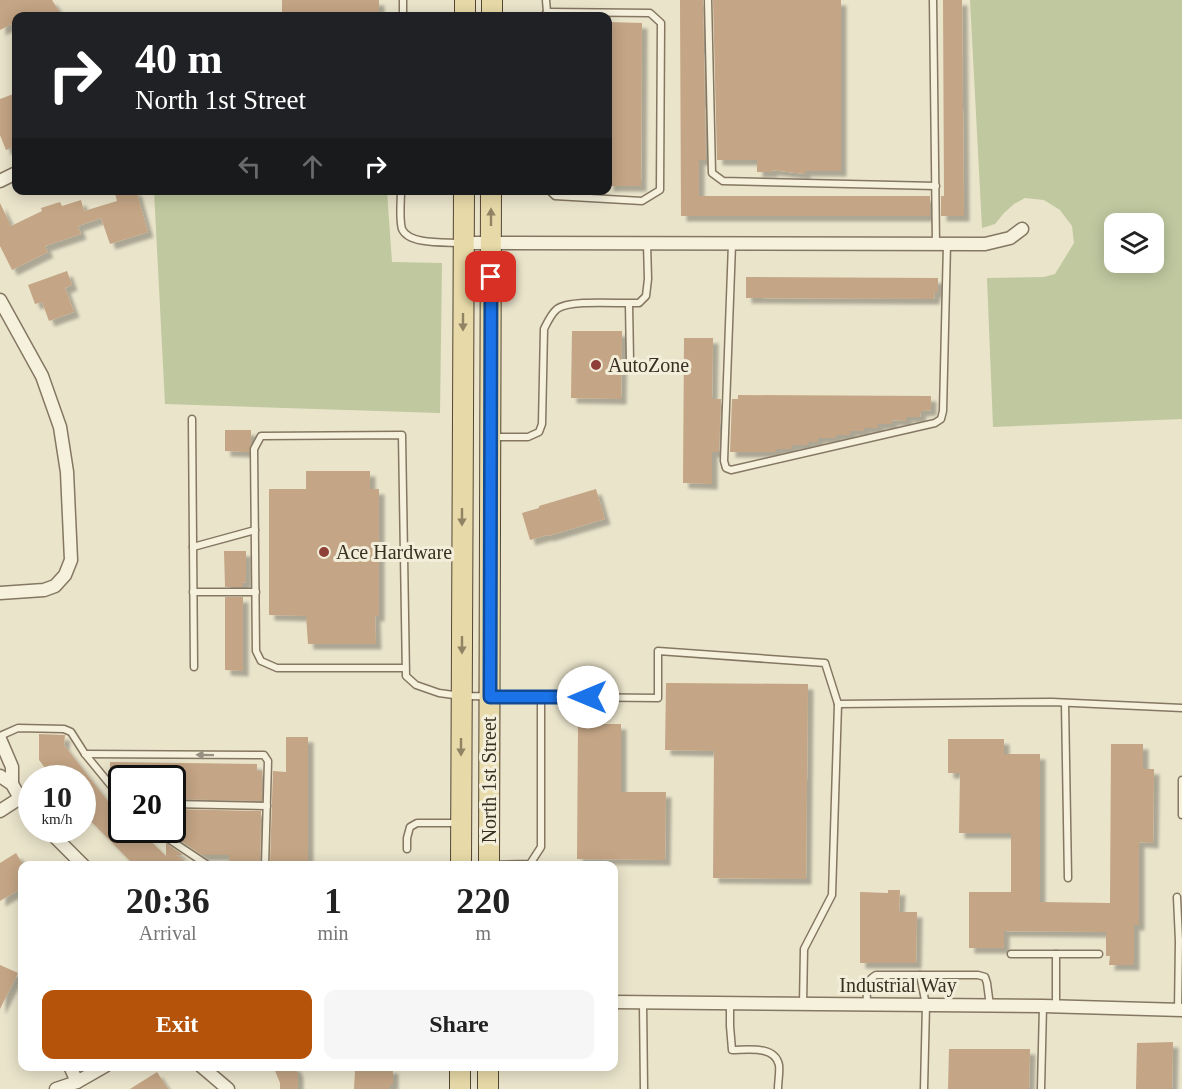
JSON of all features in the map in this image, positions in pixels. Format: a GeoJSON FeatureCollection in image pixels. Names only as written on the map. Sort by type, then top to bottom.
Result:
{"type":"FeatureCollection","features":[{"type":"Feature","properties":{"kind":"main road","name":"North 1st Street"},"geometry":{"type":"LineString","coordinates":[[461,861],[464,195]]}},
{"type":"Feature","properties":{"kind":"main road","name":"North 1st Street"},"geometry":{"type":"LineString","coordinates":[[489,861],[491,195]]}},
{"type":"Feature","properties":{"kind":"main road"},"geometry":{"type":"LineString","coordinates":[[460,1071],[460,1089]]}},
{"type":"Feature","properties":{"kind":"main road"},"geometry":{"type":"LineString","coordinates":[[488,1071],[488,1089]]}},
{"type":"Feature","properties":{"kind":"street"},"geometry":{"type":"LineString","coordinates":[[464,243],[984,244],[1010,237],[1022,229]]}},
{"type":"Feature","properties":{"kind":"street"},"geometry":{"type":"LineString","coordinates":[[0,300],[42,376],[60,427],[67,472],[71,560],[65,575],[55,586],[44,590],[0,592]]}},
{"type":"Feature","properties":{"kind":"street"},"geometry":{"type":"LineString","coordinates":[[0,738],[12,767],[12,784]]}},
{"type":"Feature","properties":{"kind":"street"},"geometry":{"type":"LineString","coordinates":[[0,776],[12,784],[18,794]]}},
{"type":"Feature","properties":{"kind":"street"},"geometry":{"type":"LineString","coordinates":[[0,811],[18,799]]}},
{"type":"Feature","properties":{"kind":"street"},"geometry":{"type":"LineString","coordinates":[[61,843],[79,861]]}},
{"type":"Feature","properties":{"kind":"street","name":"Industrial Way"},"geometry":{"type":"LineString","coordinates":[[618,1002],[1056,1006],[1180,1010]]}},
{"type":"Feature","properties":{"kind":"street"},"geometry":{"type":"LineString","coordinates":[[72,1071],[77,1082]]}},
{"type":"Feature","properties":{"kind":"street"},"geometry":{"type":"LineString","coordinates":[[56,1089],[77,1082],[96,1071]]}},
{"type":"Feature","properties":{"kind":"street"},"geometry":{"type":"LineString","coordinates":[[207,1071],[228,1089]]}},
{"type":"Feature","properties":{"kind":"lane"},"geometry":{"type":"LineString","coordinates":[[708,0],[712,173],[723,181],[936,186]]}},
{"type":"Feature","properties":{"kind":"lane"},"geometry":{"type":"LineString","coordinates":[[732,244],[724,461],[726,468],[731,470],[935,423],[941,419],[943,400],[942,244],[936,186],[933,0]]}},
{"type":"Feature","properties":{"kind":"lane"},"geometry":{"type":"LineString","coordinates":[[554,195],[642,201],[660,190],[661,23],[650,13],[612,13]]}},
{"type":"Feature","properties":{"kind":"lane"},"geometry":{"type":"LineString","coordinates":[[401,195],[402,229],[409,237],[421,241],[464,243]]}},
{"type":"Feature","properties":{"kind":"lane"},"geometry":{"type":"LineString","coordinates":[[490,437],[528,437],[539,432],[542,424],[544,329],[551,315],[559,307],[572,304],[639,303],[646,296],[647,243]]}},
{"type":"Feature","properties":{"kind":"lane"},"geometry":{"type":"LineString","coordinates":[[629,304],[630,361]]}},
{"type":"Feature","properties":{"kind":"lane"},"geometry":{"type":"LineString","coordinates":[[192,419],[194,667]]}},
{"type":"Feature","properties":{"kind":"lane"},"geometry":{"type":"LineString","coordinates":[[406,668],[277,668],[261,661],[256,651],[254,448],[261,436],[402,435],[406,668],[406,676],[416,685],[439,693],[461,696],[658,698],[658,651],[825,663],[838,704],[832,895],[804,949],[803,1005]]}},
{"type":"Feature","properties":{"kind":"lane"},"geometry":{"type":"LineString","coordinates":[[193,547],[255,530]]}},
{"type":"Feature","properties":{"kind":"lane"},"geometry":{"type":"LineString","coordinates":[[193,592],[256,592]]}},
{"type":"Feature","properties":{"kind":"lane"},"geometry":{"type":"LineString","coordinates":[[532,861],[541,847],[541,697]]}},
{"type":"Feature","properties":{"kind":"lane"},"geometry":{"type":"LineString","coordinates":[[838,704],[1065,703],[1182,708]]}},
{"type":"Feature","properties":{"kind":"lane"},"geometry":{"type":"LineString","coordinates":[[1065,703],[1068,878]]}},
{"type":"Feature","properties":{"kind":"lane"},"geometry":{"type":"LineString","coordinates":[[0,738],[18,728],[64,729],[71,732],[85,754],[108,782]]}},
{"type":"Feature","properties":{"kind":"lane"},"geometry":{"type":"LineString","coordinates":[[85,754],[264,756],[268,761],[265,861]]}},
{"type":"Feature","properties":{"kind":"lane"},"geometry":{"type":"LineString","coordinates":[[1182,780],[1182,815]]}},
{"type":"Feature","properties":{"kind":"lane"},"geometry":{"type":"LineString","coordinates":[[186,804],[267,806]]}},
{"type":"Feature","properties":{"kind":"lane"},"geometry":{"type":"LineString","coordinates":[[407,849],[410,827],[417,823],[461,823]]}},
{"type":"Feature","properties":{"kind":"lane"},"geometry":{"type":"LineString","coordinates":[[174,843],[202,861]]}},
{"type":"Feature","properties":{"kind":"lane"},"geometry":{"type":"LineString","coordinates":[[1176,897],[1180,1010]]}},
{"type":"Feature","properties":{"kind":"lane"},"geometry":{"type":"LineString","coordinates":[[1011,954],[1099,954]]}},
{"type":"Feature","properties":{"kind":"lane"},"geometry":{"type":"LineString","coordinates":[[1056,954],[1056,1006]]}},
{"type":"Feature","properties":{"kind":"lane"},"geometry":{"type":"LineString","coordinates":[[867,1005],[867,983],[876,975],[978,975],[985,977],[990,1006]]}},
{"type":"Feature","properties":{"kind":"lane"},"geometry":{"type":"LineString","coordinates":[[920,975],[926,1005],[924,1089]]}},
{"type":"Feature","properties":{"kind":"lane"},"geometry":{"type":"LineString","coordinates":[[644,1002],[644,1089]]}},
{"type":"Feature","properties":{"kind":"lane"},"geometry":{"type":"LineString","coordinates":[[730,1003],[732,1050],[766,1051],[775,1056],[779,1064],[778,1089]]}},
{"type":"Feature","properties":{"kind":"lane"},"geometry":{"type":"LineString","coordinates":[[1041,1089],[1043,1006]]}},
{"type":"Feature","properties":{"kind":"green space"},"geometry":{"type":"Polygon","coordinates":[[[970,0],[1182,0],[1182,419],[993,427],[987,278],[1044,277],[1055,274],[1074,243],[1072,226],[1060,210],[1044,200],[1025,198],[1014,204],[995,224],[982,228],[970,0]]]}},
{"type":"Feature","properties":{"kind":"green space"},"geometry":{"type":"Polygon","coordinates":[[[154,195],[387,195],[392,262],[442,263],[440,413],[165,404],[154,195]]]}},
{"type":"Feature","properties":{"kind":"building"},"geometry":{"type":"Polygon","coordinates":[[[0,0],[52,0],[60,12],[12,12],[12,24],[0,30],[0,0]]]}},
{"type":"Feature","properties":{"kind":"building"},"geometry":{"type":"Polygon","coordinates":[[[282,0],[379,0],[379,12],[282,12],[282,0]]]}},
{"type":"Feature","properties":{"kind":"building"},"geometry":{"type":"Polygon","coordinates":[[[680,0],[703,0],[706,160],[699,160],[699,196],[930,196],[930,216],[681,216],[680,0]]]}},
{"type":"Feature","properties":{"kind":"building"},"geometry":{"type":"Polygon","coordinates":[[[713,0],[841,0],[841,171],[805,171],[805,174],[772,170],[772,172],[757,172],[757,160],[717,160],[713,0]]]}},
{"type":"Feature","properties":{"kind":"building"},"geometry":{"type":"Polygon","coordinates":[[[943,0],[962,0],[964,216],[941,216],[941,196],[944,196],[943,0]]]}},
{"type":"Feature","properties":{"kind":"building"},"geometry":{"type":"Polygon","coordinates":[[[612,22],[642,23],[641,186],[612,186],[612,22]]]}},
{"type":"Feature","properties":{"kind":"building"},"geometry":{"type":"Polygon","coordinates":[[[12,94],[12,148],[6,150],[0,135],[0,99],[12,94]]]}},
{"type":"Feature","properties":{"kind":"building"},"geometry":{"type":"Polygon","coordinates":[[[116,195],[137,195],[148,232],[110,244],[101,218],[78,226],[81,234],[45,246],[48,252],[12,270],[0,246],[0,203],[11,226],[42,211],[41,208],[60,202],[62,206],[81,200],[84,211],[117,201],[116,195]]]}},
{"type":"Feature","properties":{"kind":"building"},"geometry":{"type":"Polygon","coordinates":[[[67,271],[72,285],[65,288],[74,312],[49,321],[42,302],[35,304],[28,285],[67,271]]]}},
{"type":"Feature","properties":{"kind":"building"},"geometry":{"type":"Polygon","coordinates":[[[746,277],[938,278],[938,292],[935,292],[934,299],[746,298],[746,277]]]}},
{"type":"Feature","properties":{"kind":"building","name":"AutoZone"},"geometry":{"type":"Polygon","coordinates":[[[572,331],[622,331],[621,399],[571,398],[572,331]]]}},
{"type":"Feature","properties":{"kind":"building"},"geometry":{"type":"Polygon","coordinates":[[[684,338],[713,338],[712,399],[721,399],[719,452],[712,452],[712,484],[683,483],[684,338]]]}},
{"type":"Feature","properties":{"kind":"building"},"geometry":{"type":"Polygon","coordinates":[[[738,395],[931,396],[931,410],[921,411],[920,417],[906,417],[906,421],[892,420],[892,424],[878,424],[878,428],[850,431],[850,435],[818,438],[818,442],[808,442],[808,445],[792,445],[792,449],[776,449],[776,452],[730,452],[732,399],[738,399],[738,395]]]}},
{"type":"Feature","properties":{"kind":"building"},"geometry":{"type":"Polygon","coordinates":[[[225,430],[251,430],[249,452],[225,451],[225,430]]]}},
{"type":"Feature","properties":{"kind":"building","name":"Ace Hardware"},"geometry":{"type":"Polygon","coordinates":[[[306,471],[370,471],[370,489],[379,489],[379,616],[375,616],[376,644],[308,644],[306,616],[269,615],[269,489],[306,489],[306,471]]]}},
{"type":"Feature","properties":{"kind":"building"},"geometry":{"type":"Polygon","coordinates":[[[596,489],[605,519],[530,540],[522,513],[596,489]]]}},
{"type":"Feature","properties":{"kind":"building"},"geometry":{"type":"Polygon","coordinates":[[[224,551],[246,551],[246,582],[243,583],[243,587],[225,587],[224,551]]]}},
{"type":"Feature","properties":{"kind":"building"},"geometry":{"type":"Polygon","coordinates":[[[225,597],[243,597],[243,671],[225,670],[225,597]]]}},
{"type":"Feature","properties":{"kind":"building"},"geometry":{"type":"Polygon","coordinates":[[[666,683],[808,684],[806,879],[713,878],[714,751],[665,750],[666,683]]]}},
{"type":"Feature","properties":{"kind":"building"},"geometry":{"type":"Polygon","coordinates":[[[578,724],[621,724],[621,792],[666,792],[665,860],[577,859],[578,724]]]}},
{"type":"Feature","properties":{"kind":"building"},"geometry":{"type":"Polygon","coordinates":[[[39,734],[65,735],[64,745],[80,765],[43,765],[39,760],[39,734]]]}},
{"type":"Feature","properties":{"kind":"building"},"geometry":{"type":"Polygon","coordinates":[[[286,737],[308,737],[308,861],[270,861],[273,771],[286,772],[286,737]]]}},
{"type":"Feature","properties":{"kind":"building"},"geometry":{"type":"Polygon","coordinates":[[[948,739],[1004,739],[1004,754],[1040,754],[1040,902],[1110,903],[1111,744],[1143,744],[1143,769],[1154,769],[1153,843],[1139,842],[1139,925],[1134,925],[1134,965],[1109,965],[1110,956],[1106,956],[1106,932],[1004,931],[1004,948],[969,948],[969,892],[1011,892],[1011,833],[959,833],[960,773],[948,773],[948,739]]]}},
{"type":"Feature","properties":{"kind":"building"},"geometry":{"type":"Polygon","coordinates":[[[110,762],[257,764],[257,771],[262,771],[262,801],[186,799],[186,765],[110,765],[110,762]]]}},
{"type":"Feature","properties":{"kind":"building"},"geometry":{"type":"Polygon","coordinates":[[[96,786],[108,801],[108,839],[96,826],[96,786]]]}},
{"type":"Feature","properties":{"kind":"building"},"geometry":{"type":"Polygon","coordinates":[[[186,809],[261,811],[260,861],[229,861],[229,855],[202,855],[184,843],[186,843],[186,809]]]}},
{"type":"Feature","properties":{"kind":"building"},"geometry":{"type":"Polygon","coordinates":[[[112,843],[152,843],[166,856],[166,843],[183,855],[176,855],[185,861],[130,861],[112,843]]]}},
{"type":"Feature","properties":{"kind":"building"},"geometry":{"type":"Polygon","coordinates":[[[16,853],[21,861],[18,861],[18,890],[0,901],[0,863],[16,853]]]}},
{"type":"Feature","properties":{"kind":"building"},"geometry":{"type":"Polygon","coordinates":[[[888,890],[900,890],[899,912],[917,912],[916,963],[860,963],[860,892],[888,893],[888,890]]]}},
{"type":"Feature","properties":{"kind":"building"},"geometry":{"type":"Polygon","coordinates":[[[0,965],[18,973],[0,1009],[0,965]]]}},
{"type":"Feature","properties":{"kind":"building"},"geometry":{"type":"Polygon","coordinates":[[[1173,1042],[1172,1089],[1136,1089],[1137,1043],[1173,1042]]]}},
{"type":"Feature","properties":{"kind":"building"},"geometry":{"type":"Polygon","coordinates":[[[949,1049],[1030,1049],[1029,1089],[948,1089],[949,1049]]]}},
{"type":"Feature","properties":{"kind":"building"},"geometry":{"type":"Polygon","coordinates":[[[275,1071],[297,1071],[298,1089],[280,1089],[275,1071]]]}},
{"type":"Feature","properties":{"kind":"building"},"geometry":{"type":"Polygon","coordinates":[[[355,1071],[393,1071],[393,1085],[390,1085],[390,1089],[354,1089],[355,1071]]]}},
{"type":"Feature","properties":{"kind":"building"},"geometry":{"type":"Polygon","coordinates":[[[157,1072],[168,1089],[130,1089],[157,1072]]]}},
{"type":"Feature","properties":{"kind":"place","name":"AutoZone"},"geometry":{"type":"Point","coordinates":[596,365]}},
{"type":"Feature","properties":{"kind":"place","name":"Ace Hardware"},"geometry":{"type":"Point","coordinates":[324,552]}},
{"type":"Feature","properties":{"kind":"route"},"geometry":{"type":"LineString","coordinates":[[491,277],[490,697],[588,697]]}}]}
